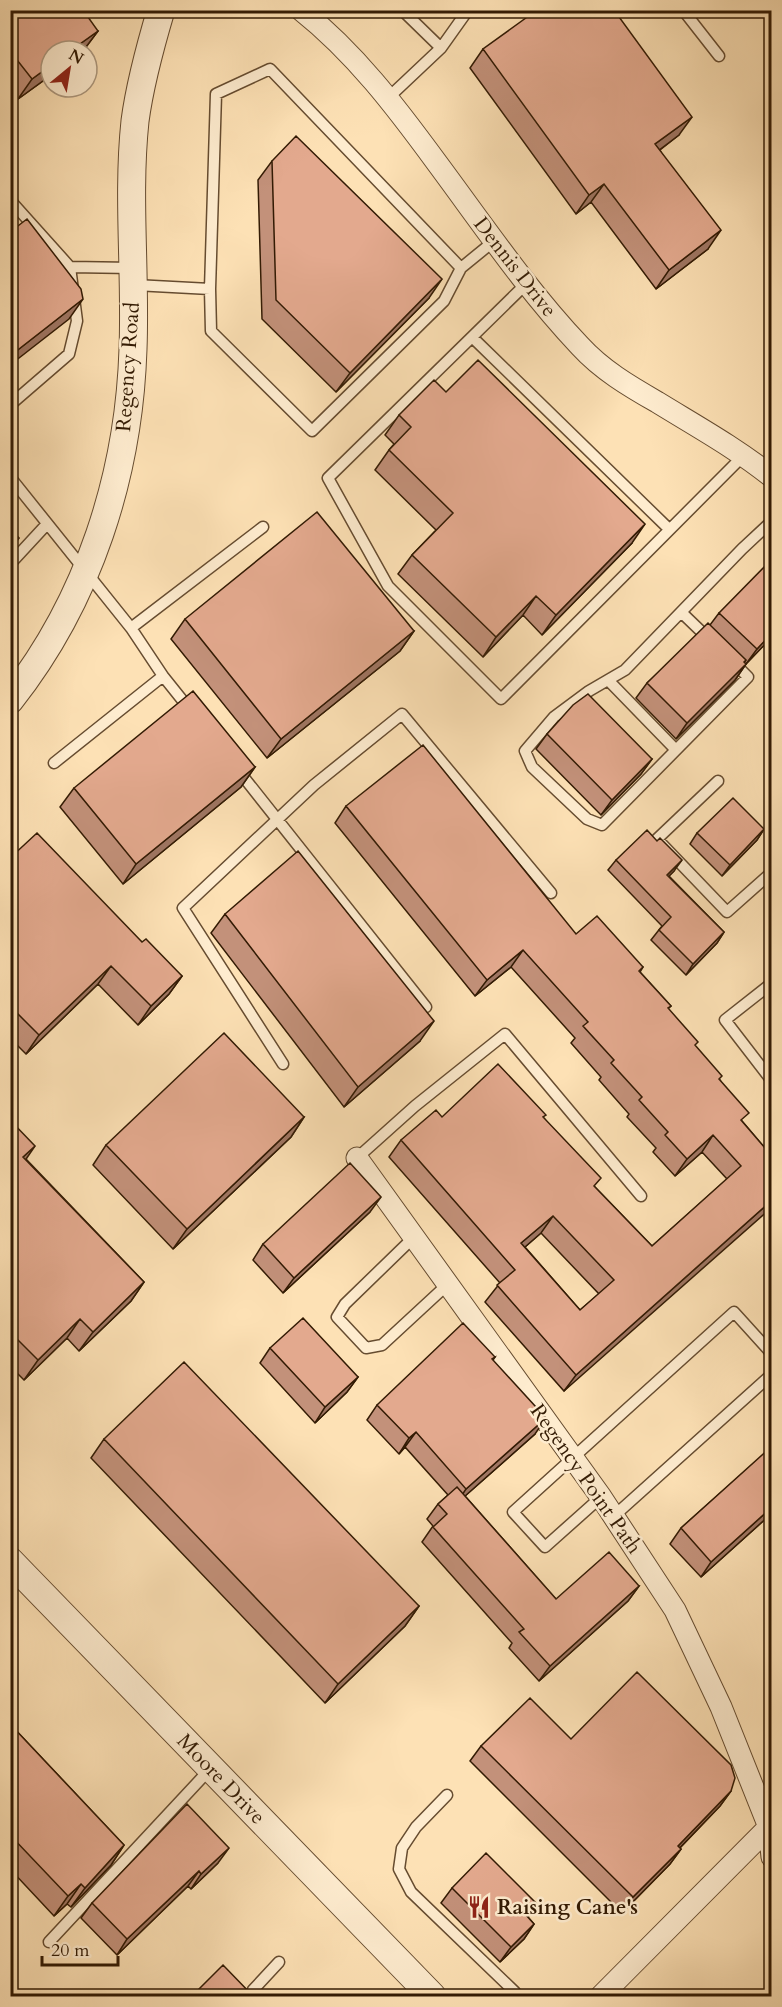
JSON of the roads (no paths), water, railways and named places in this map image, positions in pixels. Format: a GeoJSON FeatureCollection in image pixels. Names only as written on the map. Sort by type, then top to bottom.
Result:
{"type":"FeatureCollection","features":[{"type":"Feature","properties":{"kind":"street","name":"Regency Road"},"geometry":{"type":"LineString","coordinates":[[10,700],[39,659],[86,574],[103,528],[116,482],[124,440],[134,349],[133,153],[136,120],[145,62],[161,10]]}},
{"type":"Feature","properties":{"kind":"street","name":"Dennis Drive"},"geometry":{"type":"LineString","coordinates":[[301,10],[373,78],[494,241],[582,349],[614,376],[744,455],[771,477]]}},
{"type":"Feature","properties":{"kind":"street","name":"Regency Point Path"},"geometry":{"type":"LineString","coordinates":[[357,1158],[573,1457],[675,1610],[721,1707],[770,1826],[771,1857]]}},
{"type":"Feature","properties":{"kind":"street","name":"Moore Drive"},"geometry":{"type":"LineString","coordinates":[[10,1561],[432,1996]]}},
{"type":"Feature","properties":{"kind":"street"},"geometry":{"type":"LineString","coordinates":[[601,1996],[770,1826]]}},
{"type":"Feature","properties":{"kind":"lane"},"geometry":{"type":"LineString","coordinates":[[402,10],[441,48]]}},
{"type":"Feature","properties":{"kind":"lane"},"geometry":{"type":"LineString","coordinates":[[388,98],[441,48],[468,10]]}},
{"type":"Feature","properties":{"kind":"lane"},"geometry":{"type":"LineString","coordinates":[[683,10],[718,56]]}},
{"type":"Feature","properties":{"kind":"lane"},"geometry":{"type":"LineString","coordinates":[[461,268],[270,69],[216,94],[210,289],[211,331],[312,431],[444,301],[461,268],[494,241]]}},
{"type":"Feature","properties":{"kind":"lane"},"geometry":{"type":"LineString","coordinates":[[10,201],[70,267],[77,321],[69,354],[10,405]]}},
{"type":"Feature","properties":{"kind":"lane"},"geometry":{"type":"LineString","coordinates":[[70,267],[210,289]]}},
{"type":"Feature","properties":{"kind":"lane"},"geometry":{"type":"LineString","coordinates":[[527,283],[328,478],[388,586],[501,699],[744,455]]}},
{"type":"Feature","properties":{"kind":"lane"},"geometry":{"type":"LineString","coordinates":[[472,337],[669,529]]}},
{"type":"Feature","properties":{"kind":"lane"},"geometry":{"type":"LineString","coordinates":[[10,477],[131,628],[163,676],[199,721]]}},
{"type":"Feature","properties":{"kind":"lane"},"geometry":{"type":"LineString","coordinates":[[681,612],[748,677],[602,825],[587,819],[532,767],[525,752],[554,717],[589,691],[625,670],[735,556],[771,521]]}},
{"type":"Feature","properties":{"kind":"lane"},"geometry":{"type":"LineString","coordinates":[[10,564],[20,547],[47,524]]}},
{"type":"Feature","properties":{"kind":"lane"},"geometry":{"type":"LineString","coordinates":[[131,628],[263,527]]}},
{"type":"Feature","properties":{"kind":"lane"},"geometry":{"type":"LineString","coordinates":[[54,763],[163,676]]}},
{"type":"Feature","properties":{"kind":"lane"},"geometry":{"type":"LineString","coordinates":[[608,680],[676,750]]}},
{"type":"Feature","properties":{"kind":"lane"},"geometry":{"type":"LineString","coordinates":[[283,1064],[183,908],[314,785],[402,714],[550,893]]}},
{"type":"Feature","properties":{"kind":"lane"},"geometry":{"type":"LineString","coordinates":[[228,757],[426,1007]]}},
{"type":"Feature","properties":{"kind":"lane"},"geometry":{"type":"LineString","coordinates":[[718,781],[657,839],[727,912],[771,872]]}},
{"type":"Feature","properties":{"kind":"lane"},"geometry":{"type":"LineString","coordinates":[[771,983],[725,1020],[771,1081]]}},
{"type":"Feature","properties":{"kind":"lane"},"geometry":{"type":"LineString","coordinates":[[357,1158],[415,1106],[505,1034],[641,1196]]}},
{"type":"Feature","properties":{"kind":"lane"},"geometry":{"type":"LineString","coordinates":[[414,1237],[345,1304],[337,1317],[366,1348],[382,1345],[448,1284]]}},
{"type":"Feature","properties":{"kind":"lane"},"geometry":{"type":"LineString","coordinates":[[601,1497],[545,1547],[513,1512],[734,1312],[771,1354]]}},
{"type":"Feature","properties":{"kind":"lane"},"geometry":{"type":"LineString","coordinates":[[614,1516],[771,1374]]}},
{"type":"Feature","properties":{"kind":"lane"},"geometry":{"type":"LineString","coordinates":[[49,1942],[211,1768]]}},
{"type":"Feature","properties":{"kind":"lane"},"geometry":{"type":"LineString","coordinates":[[447,1795],[416,1827],[402,1848],[399,1869],[411,1892],[515,1992]]}},
{"type":"Feature","properties":{"kind":"lane"},"geometry":{"type":"LineString","coordinates":[[251,1996],[253,1990],[279,1962]]}},
{"type":"Feature","properties":{"kind":"place","name":"Raising Cane's"},"geometry":{"type":"Point","coordinates":[479,1907]}}]}
